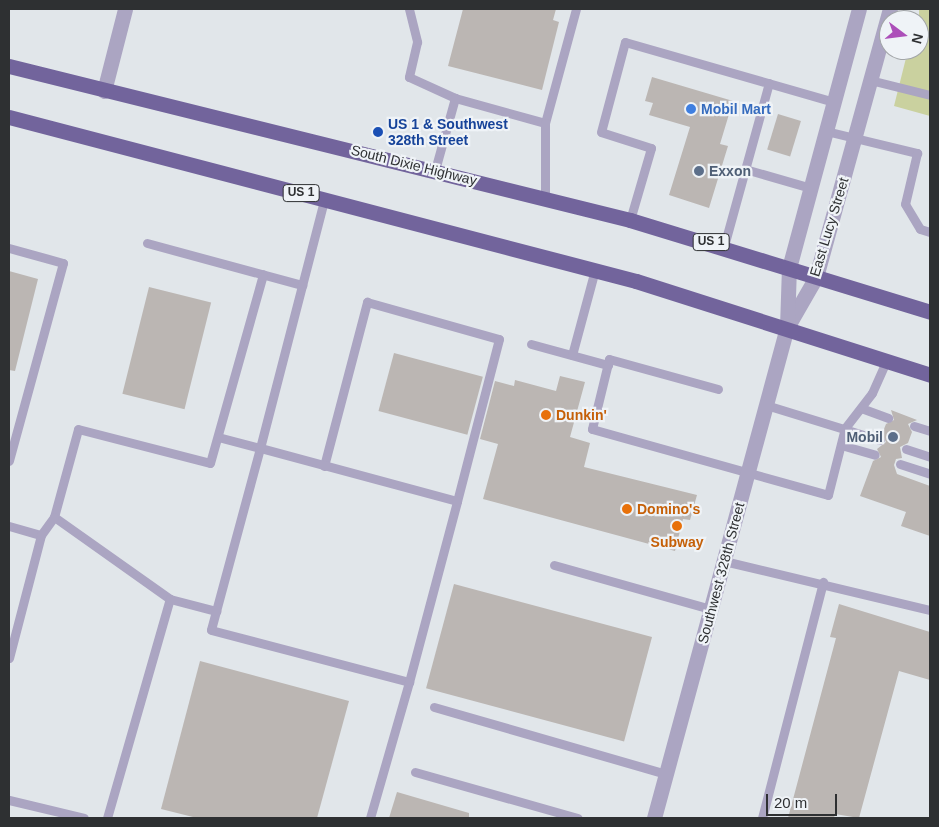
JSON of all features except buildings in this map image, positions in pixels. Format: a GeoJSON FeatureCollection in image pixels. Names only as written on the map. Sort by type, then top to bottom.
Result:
{"type":"FeatureCollection","features":[{"type":"Feature","properties":{"kind":"highway","name":"South Dixie Highway"},"geometry":{"type":"LineString","coordinates":[[9,66],[435,170],[630,220],[724,246],[816,277]]}},
{"type":"Feature","properties":{"kind":"highway","name":"US 1"},"geometry":{"type":"LineString","coordinates":[[9,117],[596,270],[787,327],[930,375]]}},
{"type":"Feature","properties":{"kind":"highway","name":"US 1"},"geometry":{"type":"LineString","coordinates":[[816,277],[930,312]]}},
{"type":"Feature","properties":{"kind":"street"},"geometry":{"type":"LineString","coordinates":[[104,90],[125,9]]}},
{"type":"Feature","properties":{"kind":"street","name":"East Lucy Street"},"geometry":{"type":"LineString","coordinates":[[787,327],[789,268],[859,9]]}},
{"type":"Feature","properties":{"kind":"street","name":"East Lucy Street"},"geometry":{"type":"LineString","coordinates":[[787,327],[816,277],[890,9]]}},
{"type":"Feature","properties":{"kind":"street","name":"Southwest 328th Street"},"geometry":{"type":"LineString","coordinates":[[654,818],[787,327]]}},
{"type":"Feature","properties":{"kind":"lane"},"geometry":{"type":"LineString","coordinates":[[408,9],[417,42],[409,78],[455,98],[545,122]]}},
{"type":"Feature","properties":{"kind":"lane"},"geometry":{"type":"LineString","coordinates":[[545,198],[545,122],[576,9]]}},
{"type":"Feature","properties":{"kind":"lane"},"geometry":{"type":"LineString","coordinates":[[630,220],[651,148],[601,132],[625,42],[834,102]]}},
{"type":"Feature","properties":{"kind":"lane"},"geometry":{"type":"LineString","coordinates":[[870,80],[930,95]]}},
{"type":"Feature","properties":{"kind":"lane"},"geometry":{"type":"LineString","coordinates":[[724,246],[769,83]]}},
{"type":"Feature","properties":{"kind":"lane"},"geometry":{"type":"LineString","coordinates":[[435,170],[455,98]]}},
{"type":"Feature","properties":{"kind":"lane"},"geometry":{"type":"LineString","coordinates":[[826,131],[917,153],[905,204],[920,229],[930,232]]}},
{"type":"Feature","properties":{"kind":"lane"},"geometry":{"type":"LineString","coordinates":[[745,169],[811,188]]}},
{"type":"Feature","properties":{"kind":"lane"},"geometry":{"type":"LineString","coordinates":[[324,200],[211,630],[409,682]]}},
{"type":"Feature","properties":{"kind":"lane"},"geometry":{"type":"LineString","coordinates":[[147,244],[302,285]]}},
{"type":"Feature","properties":{"kind":"lane"},"geometry":{"type":"LineString","coordinates":[[9,248],[64,263],[12,440],[9,461]]}},
{"type":"Feature","properties":{"kind":"lane"},"geometry":{"type":"LineString","coordinates":[[572,355],[596,270]]}},
{"type":"Feature","properties":{"kind":"lane"},"geometry":{"type":"LineString","coordinates":[[9,658],[41,534],[54,517],[78,429],[210,463],[263,274]]}},
{"type":"Feature","properties":{"kind":"lane"},"geometry":{"type":"LineString","coordinates":[[324,466],[367,302],[499,339],[409,682],[370,818]]}},
{"type":"Feature","properties":{"kind":"lane"},"geometry":{"type":"LineString","coordinates":[[531,344],[608,365]]}},
{"type":"Feature","properties":{"kind":"lane"},"geometry":{"type":"LineString","coordinates":[[718,388],[609,359],[592,429],[828,495],[845,428],[861,408],[886,361]]}},
{"type":"Feature","properties":{"kind":"lane"},"geometry":{"type":"LineString","coordinates":[[766,405],[880,440]]}},
{"type":"Feature","properties":{"kind":"lane"},"geometry":{"type":"LineString","coordinates":[[861,408],[888,418]]}},
{"type":"Feature","properties":{"kind":"lane"},"geometry":{"type":"LineString","coordinates":[[914,426],[930,432]]}},
{"type":"Feature","properties":{"kind":"lane"},"geometry":{"type":"LineString","coordinates":[[218,437],[457,501]]}},
{"type":"Feature","properties":{"kind":"lane"},"geometry":{"type":"LineString","coordinates":[[841,445],[874,455]]}},
{"type":"Feature","properties":{"kind":"lane"},"geometry":{"type":"LineString","coordinates":[[906,448],[930,457]]}},
{"type":"Feature","properties":{"kind":"lane"},"geometry":{"type":"LineString","coordinates":[[900,464],[930,474]]}},
{"type":"Feature","properties":{"kind":"lane"},"geometry":{"type":"LineString","coordinates":[[54,517],[170,599],[216,611]]}},
{"type":"Feature","properties":{"kind":"lane"},"geometry":{"type":"LineString","coordinates":[[9,526],[41,534]]}},
{"type":"Feature","properties":{"kind":"lane"},"geometry":{"type":"LineString","coordinates":[[724,561],[823,582],[930,610]]}},
{"type":"Feature","properties":{"kind":"lane"},"geometry":{"type":"LineString","coordinates":[[554,566],[711,609]]}},
{"type":"Feature","properties":{"kind":"lane"},"geometry":{"type":"LineString","coordinates":[[762,818],[823,582]]}},
{"type":"Feature","properties":{"kind":"lane"},"geometry":{"type":"LineString","coordinates":[[107,818],[170,599]]}},
{"type":"Feature","properties":{"kind":"lane"},"geometry":{"type":"LineString","coordinates":[[434,707],[666,774]]}},
{"type":"Feature","properties":{"kind":"lane"},"geometry":{"type":"LineString","coordinates":[[415,772],[578,818]]}},
{"type":"Feature","properties":{"kind":"lane"},"geometry":{"type":"LineString","coordinates":[[9,800],[84,818]]}},
{"type":"Feature","properties":{"kind":"green space"},"geometry":{"type":"Polygon","coordinates":[[[930,9],[930,116],[894,106],[906,60],[929,60],[929,10],[919,10],[930,9]]]}},
{"type":"Feature","properties":{"kind":"place","name":"Mobil Mart"},"geometry":{"type":"Point","coordinates":[691,109]}},
{"type":"Feature","properties":{"kind":"place","name":"US 1 & Southwest 328th Street"},"geometry":{"type":"Point","coordinates":[378,132]}},
{"type":"Feature","properties":{"kind":"place","name":"Exxon"},"geometry":{"type":"Point","coordinates":[699,171]}},
{"type":"Feature","properties":{"kind":"place","name":"Dunkin'"},"geometry":{"type":"Point","coordinates":[546,415]}},
{"type":"Feature","properties":{"kind":"place","name":"Mobil"},"geometry":{"type":"Point","coordinates":[893,437]}},
{"type":"Feature","properties":{"kind":"place","name":"Domino's"},"geometry":{"type":"Point","coordinates":[627,509]}},
{"type":"Feature","properties":{"kind":"place","name":"Subway"},"geometry":{"type":"Point","coordinates":[677,526]}}]}
